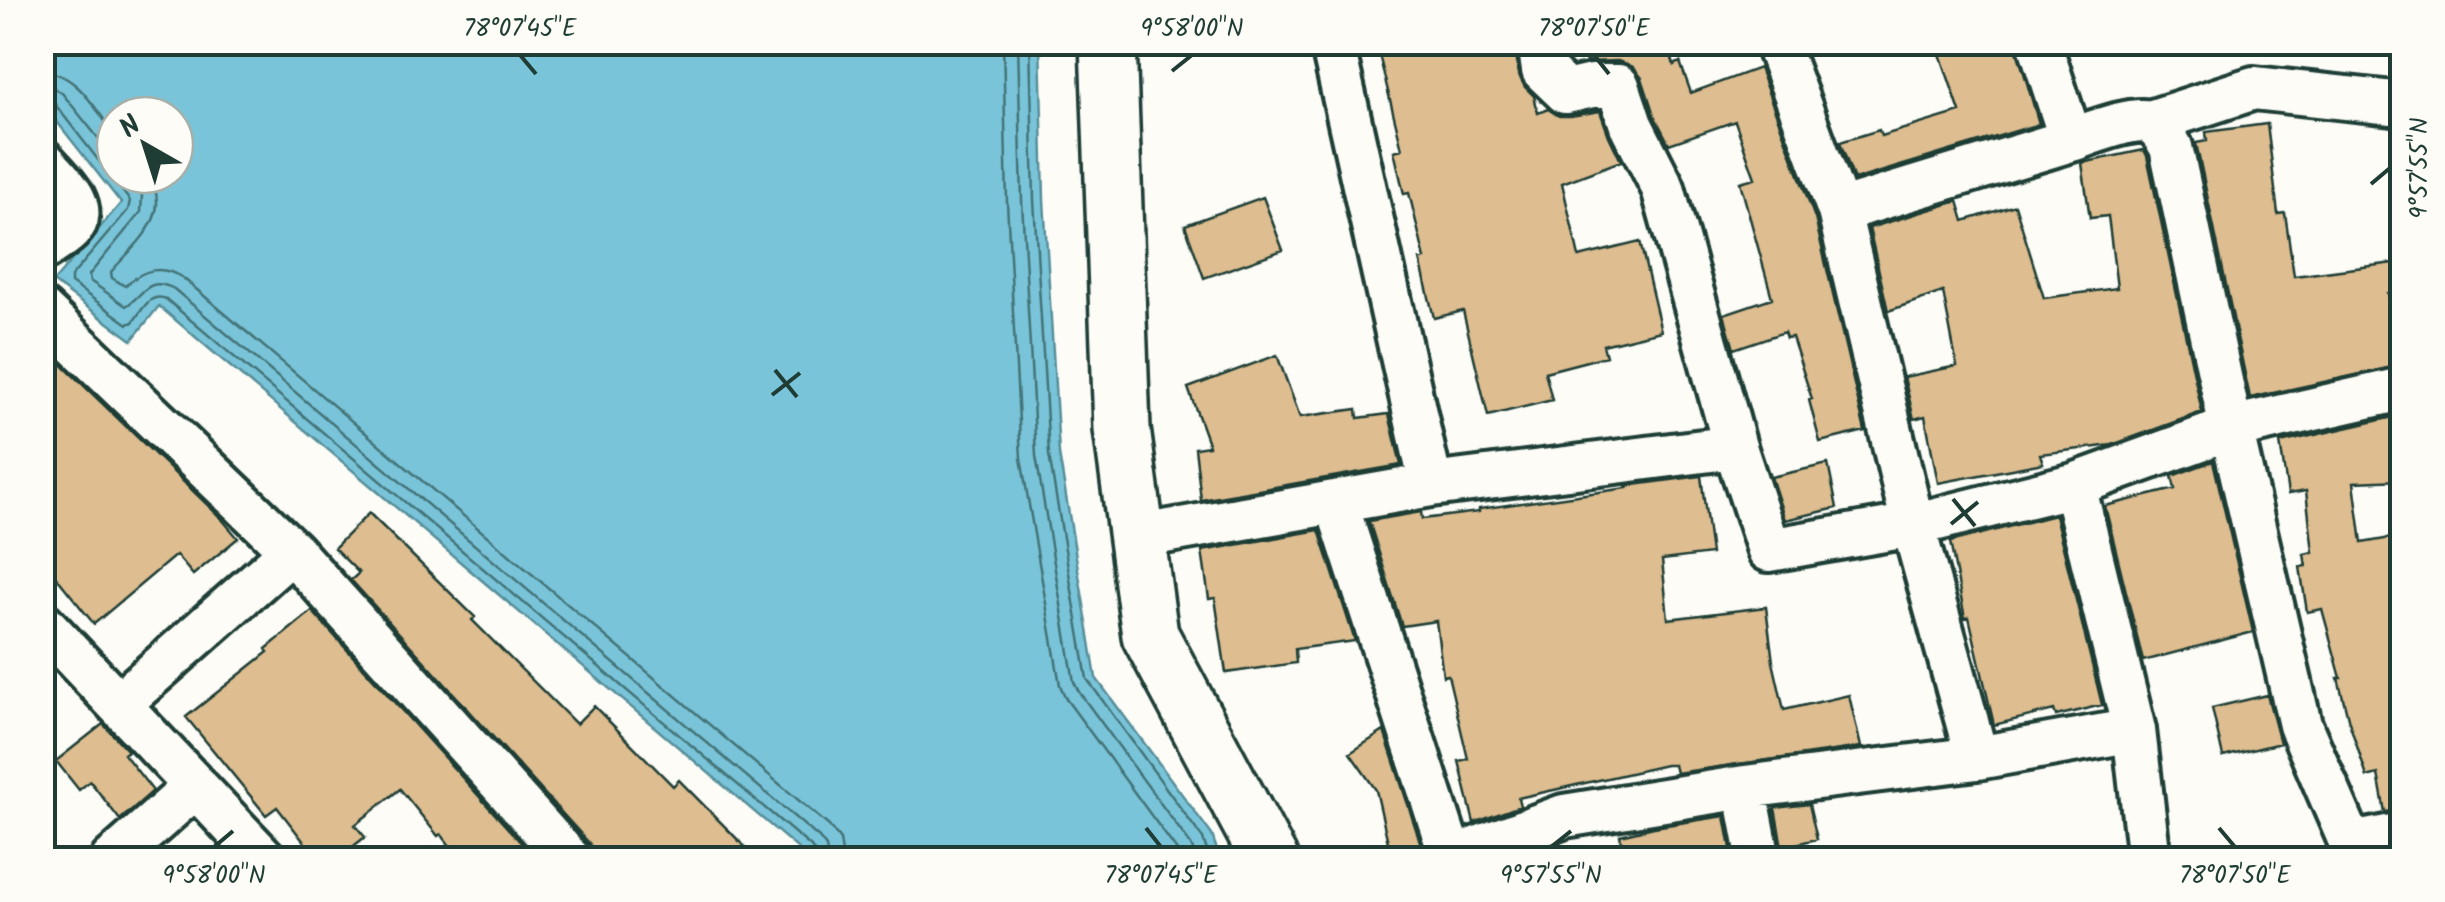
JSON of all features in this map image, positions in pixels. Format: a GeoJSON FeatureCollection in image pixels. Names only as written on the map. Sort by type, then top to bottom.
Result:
{"type":"FeatureCollection","features":[{"type":"Feature","properties":{"kind":"street"},"geometry":{"type":"LineString","coordinates":[[1108,42],[1122,429],[1150,635],[1270,860]]}},
{"type":"Feature","properties":{"kind":"street"},"geometry":{"type":"LineString","coordinates":[[1332,42],[1431,485]]}},
{"type":"Feature","properties":{"kind":"street"},"geometry":{"type":"LineString","coordinates":[[1539,42],[1543,70],[1566,92],[1618,86],[1631,125],[1664,188],[1735,447],[1769,550],[1913,525],[2074,485],[2230,428],[2402,389]]}},
{"type":"Feature","properties":{"kind":"street"},"geometry":{"type":"LineString","coordinates":[[1776,42],[1839,211],[1913,525],[1978,758]]}},
{"type":"Feature","properties":{"kind":"street"},"geometry":{"type":"LineString","coordinates":[[2039,42],[2071,140]]}},
{"type":"Feature","properties":{"kind":"street"},"geometry":{"type":"LineString","coordinates":[[1839,211],[2137,120],[2150,122],[2254,88],[2402,104]]}},
{"type":"Feature","properties":{"kind":"street"},"geometry":{"type":"LineString","coordinates":[[2150,122],[2170,146],[2230,428],[2300,725],[2354,852],[2402,834]]}},
{"type":"Feature","properties":{"kind":"street"},"geometry":{"type":"LineString","coordinates":[[42,160],[74,197],[79,212],[74,227],[42,250]]}},
{"type":"Feature","properties":{"kind":"street"},"geometry":{"type":"LineString","coordinates":[[42,311],[292,551],[570,860]]}},
{"type":"Feature","properties":{"kind":"street"},"geometry":{"type":"LineString","coordinates":[[1136,537],[1431,485],[1735,447]]}},
{"type":"Feature","properties":{"kind":"street"},"geometry":{"type":"LineString","coordinates":[[2074,485],[2134,730],[2149,860]]}},
{"type":"Feature","properties":{"kind":"street"},"geometry":{"type":"LineString","coordinates":[[1336,502],[1452,858],[1564,816],[1745,787],[1978,758],[2134,730]]}},
{"type":"Feature","properties":{"kind":"street"},"geometry":{"type":"LineString","coordinates":[[119,704],[292,551]]}},
{"type":"Feature","properties":{"kind":"street"},"geometry":{"type":"LineString","coordinates":[[42,623],[266,860]]}},
{"type":"Feature","properties":{"kind":"street"},"geometry":{"type":"LineString","coordinates":[[112,860],[196,786]]}},
{"type":"Feature","properties":{"kind":"street"},"geometry":{"type":"LineString","coordinates":[[1745,787],[1759,860]]}},
{"type":"Feature","properties":{"kind":"water"},"geometry":{"type":"Polygon","coordinates":[[[43,42],[1040,43],[1044,200],[1059,454],[1096,678],[1212,835],[1220,859],[810,859],[159,306],[132,340],[53,282],[121,203],[115,195],[195,195],[195,95],[95,95],[95,170],[43,104],[43,42]]]}},
{"type":"Feature","properties":{"kind":"building"},"geometry":{"type":"Polygon","coordinates":[[[1376,42],[1514,42],[1519,75],[1534,96],[1538,113],[1548,109],[1559,116],[1571,116],[1600,111],[1621,161],[1562,183],[1579,257],[1640,242],[1661,331],[1603,345],[1606,356],[1545,372],[1552,400],[1488,416],[1463,311],[1434,318],[1420,260],[1425,259],[1394,151],[1402,149],[1376,42]]]}},
{"type":"Feature","properties":{"kind":"building"},"geometry":{"type":"Polygon","coordinates":[[[1579,42],[1667,42],[1674,65],[1680,62],[1691,93],[1759,68],[1815,218],[1865,431],[1820,442],[1809,400],[1812,399],[1792,337],[1786,338],[1784,332],[1734,349],[1724,314],[1772,298],[1740,182],[1755,178],[1735,121],[1669,144],[1642,78],[1633,67],[1618,61],[1586,62],[1579,42]]]}},
{"type":"Feature","properties":{"kind":"building"},"geometry":{"type":"Polygon","coordinates":[[[1954,42],[2015,42],[2039,124],[1854,180],[1840,142],[1879,130],[1881,136],[1960,112],[1938,48],[1954,42]]]}},
{"type":"Feature","properties":{"kind":"building"},"geometry":{"type":"Polygon","coordinates":[[[2267,124],[2278,214],[2285,213],[2294,276],[2402,262],[2402,291],[2388,293],[2402,365],[2250,398],[2196,143],[2207,141],[2206,132],[2267,124]]]}},
{"type":"Feature","properties":{"kind":"building"},"geometry":{"type":"Polygon","coordinates":[[[2144,150],[2202,412],[2112,445],[2040,454],[2043,463],[1938,483],[1925,416],[1914,419],[1904,377],[1957,366],[1943,292],[1888,311],[1869,228],[1958,201],[1964,221],[2015,205],[2044,298],[2117,288],[2108,216],[2090,218],[2082,163],[2144,150]]]}},
{"type":"Feature","properties":{"kind":"building"},"geometry":{"type":"Polygon","coordinates":[[[1263,197],[1283,250],[1204,278],[1185,225],[1263,197]]]}},
{"type":"Feature","properties":{"kind":"building"},"geometry":{"type":"Polygon","coordinates":[[[47,350],[238,538],[193,575],[176,555],[94,624],[42,559],[42,353],[47,350]]]}},
{"type":"Feature","properties":{"kind":"building"},"geometry":{"type":"Polygon","coordinates":[[[1277,355],[1300,417],[1357,409],[1358,418],[1389,414],[1401,465],[1201,500],[1195,448],[1209,446],[1188,388],[1277,355]]]}},
{"type":"Feature","properties":{"kind":"building"},"geometry":{"type":"Polygon","coordinates":[[[2402,415],[2402,480],[2354,482],[2362,543],[2402,536],[2402,594],[2394,595],[2402,626],[2402,810],[2385,812],[2378,774],[2367,777],[2349,722],[2322,609],[2307,612],[2300,567],[2306,566],[2304,554],[2313,552],[2306,491],[2288,494],[2280,443],[2402,415]]]}},
{"type":"Feature","properties":{"kind":"building"},"geometry":{"type":"Polygon","coordinates":[[[2213,461],[2253,632],[2143,661],[2105,506],[2175,489],[2172,476],[2213,461]]]}},
{"type":"Feature","properties":{"kind":"building"},"geometry":{"type":"Polygon","coordinates":[[[1828,464],[1837,508],[1785,520],[1771,477],[1828,464]]]}},
{"type":"Feature","properties":{"kind":"building"},"geometry":{"type":"Polygon","coordinates":[[[1701,476],[1711,554],[1662,560],[1668,619],[1766,607],[1784,710],[1849,695],[1861,747],[1676,773],[1674,765],[1666,765],[1518,798],[1520,806],[1474,823],[1459,761],[1468,759],[1448,675],[1443,676],[1436,621],[1402,626],[1369,521],[1421,512],[1422,519],[1479,512],[1701,476]]]}},
{"type":"Feature","properties":{"kind":"building"},"geometry":{"type":"Polygon","coordinates":[[[369,513],[576,724],[594,706],[673,786],[679,780],[758,860],[600,860],[589,843],[351,580],[359,573],[334,548],[369,513]]]}},
{"type":"Feature","properties":{"kind":"building"},"geometry":{"type":"Polygon","coordinates":[[[2055,515],[2102,705],[2056,716],[2054,710],[1994,725],[1969,617],[1965,618],[1950,542],[2055,515]]]}},
{"type":"Feature","properties":{"kind":"building"},"geometry":{"type":"Polygon","coordinates":[[[1319,530],[1355,641],[1295,649],[1296,663],[1226,673],[1215,598],[1209,599],[1202,551],[1319,530]]]}},
{"type":"Feature","properties":{"kind":"building"},"geometry":{"type":"Polygon","coordinates":[[[312,611],[523,845],[505,860],[461,860],[400,789],[355,825],[365,837],[336,860],[318,860],[277,807],[266,815],[186,717],[268,652],[266,649],[312,611]]]}},
{"type":"Feature","properties":{"kind":"building"},"geometry":{"type":"Polygon","coordinates":[[[2267,695],[2280,743],[2223,757],[2212,708],[2267,695]]]}},
{"type":"Feature","properties":{"kind":"building"},"geometry":{"type":"Polygon","coordinates":[[[103,724],[128,751],[124,754],[153,791],[120,820],[90,781],[79,790],[56,761],[103,724]]]}},
{"type":"Feature","properties":{"kind":"building"},"geometry":{"type":"Polygon","coordinates":[[[1384,731],[1426,860],[1392,860],[1376,790],[1350,753],[1384,731]]]}},
{"type":"Feature","properties":{"kind":"building"},"geometry":{"type":"Polygon","coordinates":[[[1809,804],[1817,839],[1782,847],[1775,808],[1809,804]]]}},
{"type":"Feature","properties":{"kind":"building"},"geometry":{"type":"Polygon","coordinates":[[[1725,816],[1733,859],[1625,860],[1620,835],[1725,816]]]}}]}
